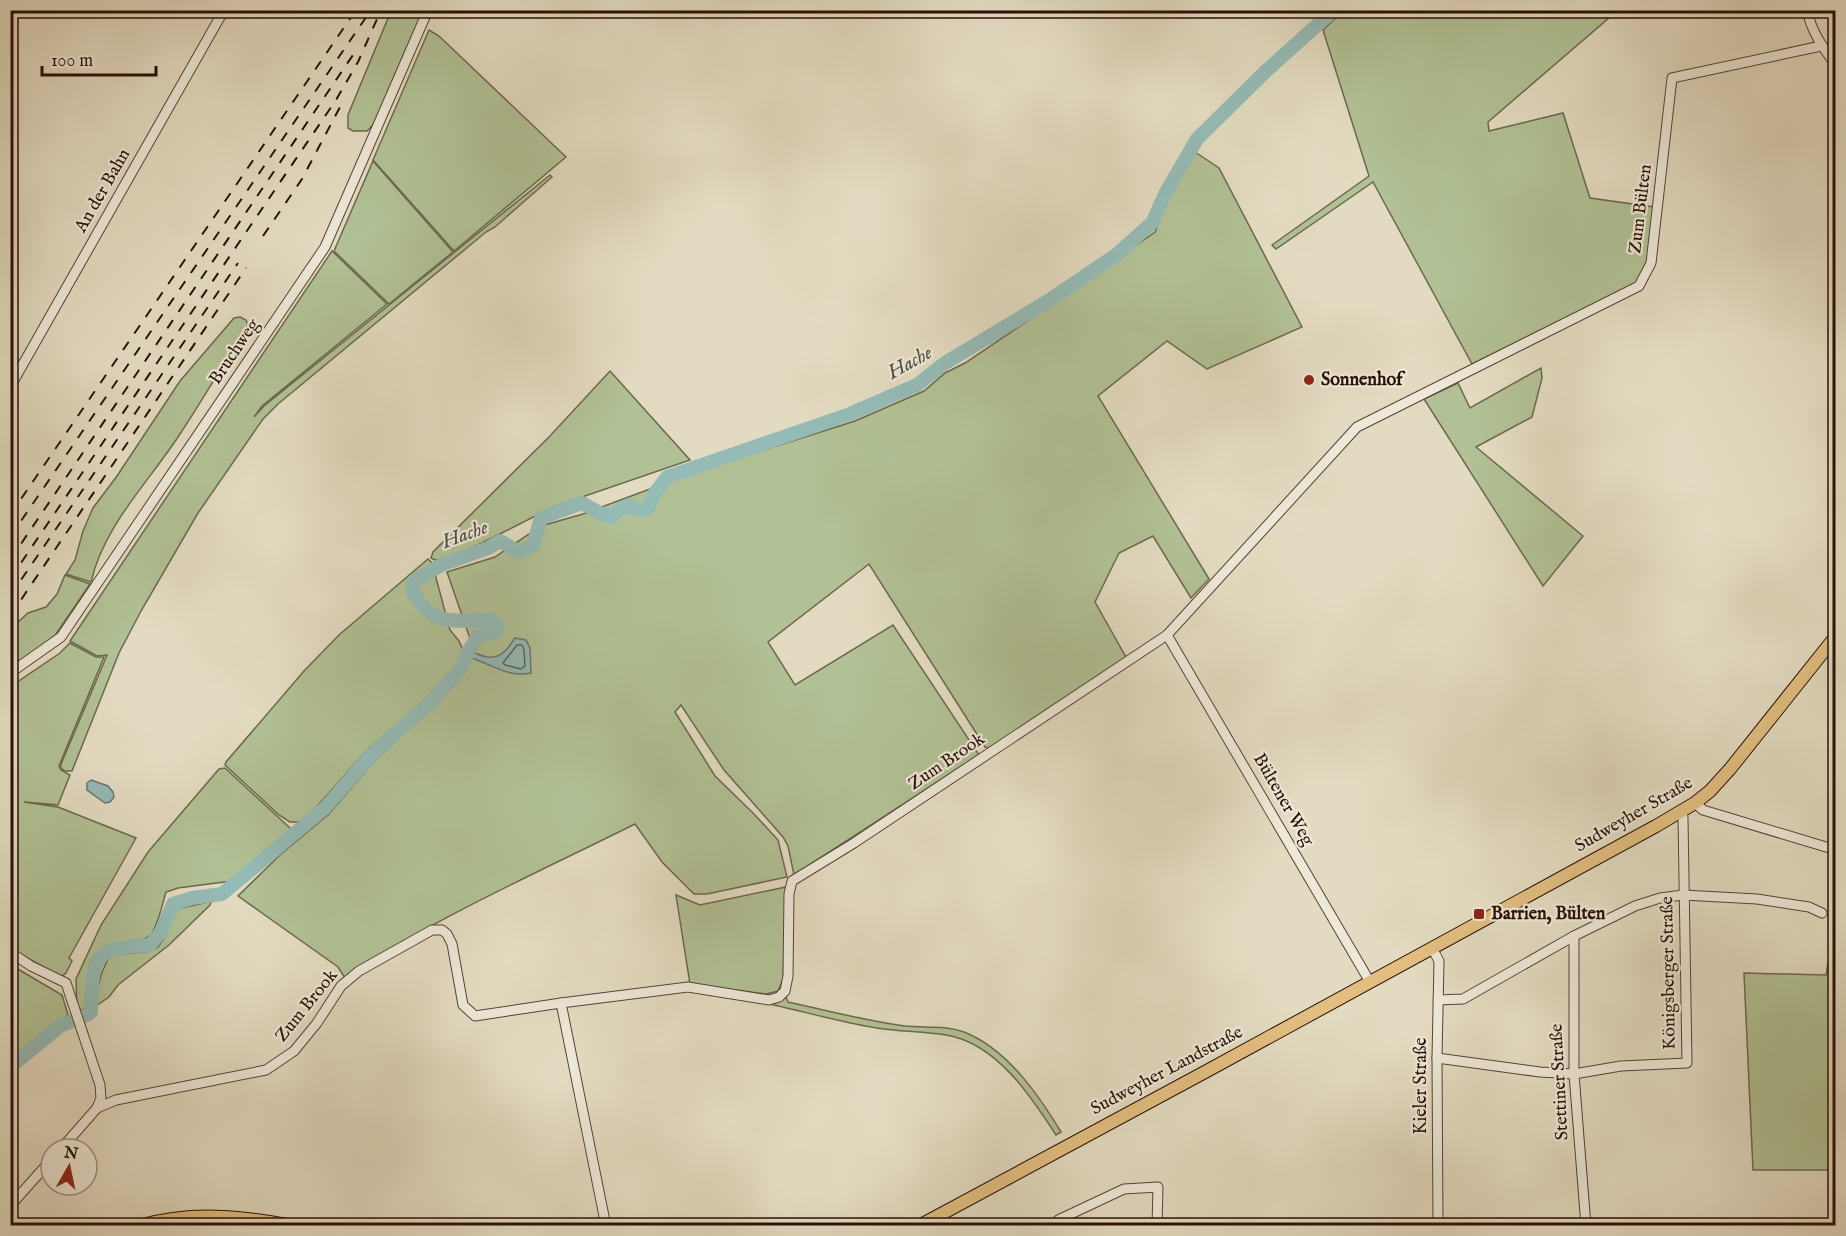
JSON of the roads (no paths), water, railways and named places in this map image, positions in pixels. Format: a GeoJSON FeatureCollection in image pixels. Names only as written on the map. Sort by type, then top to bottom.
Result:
{"type":"FeatureCollection","features":[{"type":"Feature","properties":{"kind":"main road","name":"Sudweyher Straße"},"geometry":{"type":"LineString","coordinates":[[1432,948],[1695,803],[1710,791],[1730,769],[1836,636]]}},
{"type":"Feature","properties":{"kind":"main road","name":"Sudweyher Landstraße"},"geometry":{"type":"LineString","coordinates":[[919,1226],[1432,948]]}},
{"type":"Feature","properties":{"kind":"main road"},"geometry":{"type":"LineString","coordinates":[[139,1226],[175,1218],[222,1216],[250,1218],[293,1226]]}},
{"type":"Feature","properties":{"kind":"street","name":"An der Bahn"},"geometry":{"type":"LineString","coordinates":[[10,387],[224,10]]}},
{"type":"Feature","properties":{"kind":"street","name":"Bruchweg"},"geometry":{"type":"LineString","coordinates":[[10,673],[61,637],[325,247],[428,10]]}},
{"type":"Feature","properties":{"kind":"street"},"geometry":{"type":"LineString","coordinates":[[1807,10],[1821,46],[1836,64]]}},
{"type":"Feature","properties":{"kind":"street","name":"Zum Bülten"},"geometry":{"type":"LineString","coordinates":[[1357,428],[1639,286],[1651,263],[1672,78],[1821,46]]}},
{"type":"Feature","properties":{"kind":"street","name":"Zum Brook"},"geometry":{"type":"LineString","coordinates":[[97,1108],[116,1100],[266,1070],[294,1051],[317,1023],[341,986],[359,970],[432,930],[441,930],[447,934],[452,944],[463,1005],[475,1016],[688,987],[769,1000],[779,997],[785,991],[788,976],[789,894],[792,881],[854,843],[1167,634],[1357,428]]}},
{"type":"Feature","properties":{"kind":"street","name":"Bültener Weg"},"geometry":{"type":"LineString","coordinates":[[1167,634],[1370,981]]}},
{"type":"Feature","properties":{"kind":"street"},"geometry":{"type":"LineString","coordinates":[[1827,648],[1836,660]]}},
{"type":"Feature","properties":{"kind":"street"},"geometry":{"type":"LineString","coordinates":[[1695,803],[1703,810],[1836,850]]}},
{"type":"Feature","properties":{"kind":"street","name":"Königsberger Straße"},"geometry":{"type":"LineString","coordinates":[[1437,1058],[1540,1072],[1574,1074],[1621,1066],[1687,1063],[1682,812]]}},
{"type":"Feature","properties":{"kind":"street"},"geometry":{"type":"LineString","coordinates":[[1438,1000],[1463,999],[1574,936],[1635,906],[1660,898],[1683,895],[1757,899],[1809,907],[1822,913]]}},
{"type":"Feature","properties":{"kind":"street","name":"Stettiner Straße"},"geometry":{"type":"LineString","coordinates":[[1574,936],[1574,1074],[1586,1226]]}},
{"type":"Feature","properties":{"kind":"street","name":"Kieler Straße"},"geometry":{"type":"LineString","coordinates":[[1432,948],[1439,961],[1438,1226]]}},
{"type":"Feature","properties":{"kind":"street"},"geometry":{"type":"LineString","coordinates":[[10,952],[31,966],[66,983],[77,1014],[100,1085],[100,1098],[97,1108],[72,1137]]}},
{"type":"Feature","properties":{"kind":"street"},"geometry":{"type":"LineString","coordinates":[[561,1003],[606,1226]]}},
{"type":"Feature","properties":{"kind":"street"},"geometry":{"type":"LineString","coordinates":[[10,1206],[39,1173]]}},
{"type":"Feature","properties":{"kind":"street"},"geometry":{"type":"LineString","coordinates":[[1058,1226],[1058,1220],[1124,1189],[1158,1187],[1157,1226]]}},
{"type":"Feature","properties":{"kind":"street"},"geometry":{"type":"LineString","coordinates":[[1438,1226],[1502,1222]]}},
{"type":"Feature","properties":{"kind":"water"},"geometry":{"type":"Polygon","coordinates":[[[515,638],[526,640],[530,648],[531,673],[515,674],[471,658],[462,667],[469,650],[484,656],[497,656],[506,650],[515,638]]]}},
{"type":"Feature","properties":{"kind":"water"},"geometry":{"type":"Polygon","coordinates":[[[91,780],[108,786],[114,797],[110,802],[105,803],[87,790],[87,783],[91,780]]]}},
{"type":"Feature","properties":{"kind":"waterway","name":"Hache"},"geometry":{"type":"LineString","coordinates":[[10,1067],[60,1026],[91,1012],[93,978],[99,959],[116,949],[150,945],[161,932],[173,904],[192,898],[222,894],[325,808],[372,754],[432,701],[462,667],[478,636],[496,632],[497,624],[491,619],[459,621],[435,616],[427,611],[413,594],[413,582],[441,565],[488,548],[500,541],[519,552],[533,546],[541,518],[582,503],[612,517],[629,505],[639,510],[646,509],[667,477],[850,414],[917,385],[945,363],[1048,301],[1116,255],[1152,223],[1165,194],[1197,139],[1267,70],[1334,10]]}},
{"type":"Feature","properties":{"kind":"railway"},"geometry":{"type":"LineString","coordinates":[[10,515],[356,10]]}},
{"type":"Feature","properties":{"kind":"railway"},"geometry":{"type":"LineString","coordinates":[[10,537],[371,10]]}},
{"type":"Feature","properties":{"kind":"railway"},"geometry":{"type":"LineString","coordinates":[[10,579],[336,100],[358,62],[381,10]]}},
{"type":"Feature","properties":{"kind":"railway"},"geometry":{"type":"LineString","coordinates":[[10,560],[355,52]]}},
{"type":"Feature","properties":{"kind":"railway"},"geometry":{"type":"LineString","coordinates":[[263,236],[302,179],[340,107]]}},
{"type":"Feature","properties":{"kind":"railway"},"geometry":{"type":"LineString","coordinates":[[10,596],[238,263]]}},
{"type":"Feature","properties":{"kind":"railway"},"geometry":{"type":"LineString","coordinates":[[10,616],[246,268]]}},
{"type":"Feature","properties":{"kind":"place","name":"Sonnenhof"},"geometry":{"type":"Point","coordinates":[1309,380]}},
{"type":"Feature","properties":{"kind":"place","name":"Barrien, Bülten"},"geometry":{"type":"Point","coordinates":[1479,914]}}]}
